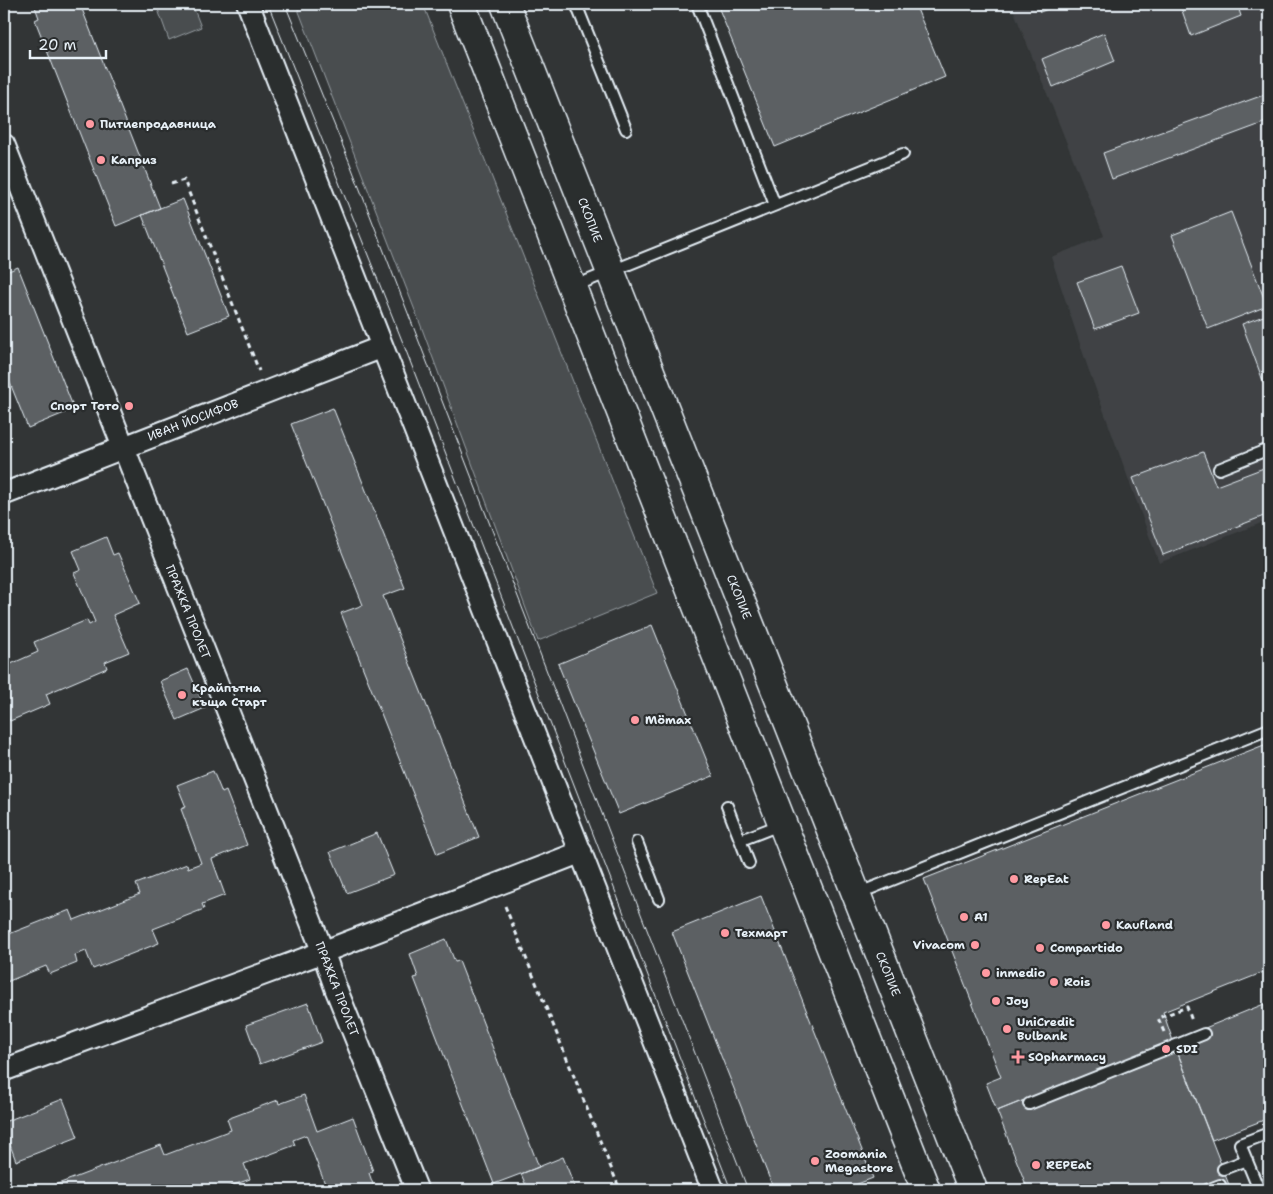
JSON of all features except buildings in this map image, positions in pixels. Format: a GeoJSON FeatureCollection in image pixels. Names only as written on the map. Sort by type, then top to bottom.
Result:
{"type":"FeatureCollection","features":[{"type":"Feature","properties":{"kind":"main road"},"geometry":{"type":"LineString","coordinates":[[460,4],[926,1190]]}},
{"type":"Feature","properties":{"kind":"main road","name":"СКОПИЕ"},"geometry":{"type":"LineString","coordinates":[[505,4],[973,1190]]}},
{"type":"Feature","properties":{"kind":"street"},"geometry":{"type":"LineString","coordinates":[[248,4],[713,1190]]}},
{"type":"Feature","properties":{"kind":"street","name":"ПРАЖКА ПРОЛЕТ"},"geometry":{"type":"LineString","coordinates":[[4,145],[417,1190]]}},
{"type":"Feature","properties":{"kind":"street","name":"ИВАН ЙОСИФОВ"},"geometry":{"type":"LineString","coordinates":[[4,494],[382,347]]}},
{"type":"Feature","properties":{"kind":"street"},"geometry":{"type":"LineString","coordinates":[[4,1070],[323,952],[581,852]]}},
{"type":"Feature","properties":{"kind":"lane"},"geometry":{"type":"LineString","coordinates":[[576,4],[626,129]]}},
{"type":"Feature","properties":{"kind":"lane"},"geometry":{"type":"LineString","coordinates":[[697,4],[775,205]]}},
{"type":"Feature","properties":{"kind":"lane"},"geometry":{"type":"LineString","coordinates":[[572,287],[902,154]]}},
{"type":"Feature","properties":{"kind":"lane"},"geometry":{"type":"LineString","coordinates":[[1219,469],[1269,449]]}},
{"type":"Feature","properties":{"kind":"lane"},"geometry":{"type":"LineString","coordinates":[[856,894],[1269,729]]}},
{"type":"Feature","properties":{"kind":"lane"},"geometry":{"type":"LineString","coordinates":[[727,806],[749,863]]}},
{"type":"Feature","properties":{"kind":"lane"},"geometry":{"type":"LineString","coordinates":[[740,840],[783,824]]}},
{"type":"Feature","properties":{"kind":"lane"},"geometry":{"type":"LineString","coordinates":[[636,842],[659,899]]}},
{"type":"Feature","properties":{"kind":"lane"},"geometry":{"type":"LineString","coordinates":[[1028,1104],[1204,1034]]}},
{"type":"Feature","properties":{"kind":"lane"},"geometry":{"type":"LineString","coordinates":[[1259,1190],[1240,1144],[1269,1133]]}},
{"type":"Feature","properties":{"kind":"lane"},"geometry":{"type":"LineString","coordinates":[[1223,1169],[1247,1160]]}},
{"type":"Feature","properties":{"kind":"lane"},"geometry":{"type":"LineString","coordinates":[[1207,1190],[1220,1185],[1222,1190]]}},
{"type":"Feature","properties":{"kind":"path"},"geometry":{"type":"LineString","coordinates":[[171,184],[184,180],[268,392]]}},
{"type":"Feature","properties":{"kind":"path"},"geometry":{"type":"LineString","coordinates":[[497,886],[620,1190]]}},
{"type":"Feature","properties":{"kind":"path"},"geometry":{"type":"LineString","coordinates":[[1164,1016],[1187,1007]]}},
{"type":"Feature","properties":{"kind":"shaded area"},"geometry":{"type":"Polygon","coordinates":[[[156,4],[192,4],[201,27],[169,40],[156,4]]]}},
{"type":"Feature","properties":{"kind":"shaded area"},"geometry":{"type":"Polygon","coordinates":[[[296,4],[423,4],[657,593],[538,641],[421,326],[296,4]]]}},
{"type":"Feature","properties":{"kind":"shaded area"},"geometry":{"type":"Polygon","coordinates":[[[1011,4],[1269,4],[1269,520],[1159,563],[1088,368],[1051,257],[1104,236],[1011,4]]]}},
{"type":"Feature","properties":{"kind":"tram line"},"geometry":{"type":"LineString","coordinates":[[268,4],[403,343],[731,1190]]}},
{"type":"Feature","properties":{"kind":"tram line"},"geometry":{"type":"LineString","coordinates":[[285,4],[349,161],[748,1190]]}},
{"type":"Feature","properties":{"kind":"place","name":"Питиепродавница"},"geometry":{"type":"Point","coordinates":[90,124]}},
{"type":"Feature","properties":{"kind":"place","name":"Каприз"},"geometry":{"type":"Point","coordinates":[101,160]}},
{"type":"Feature","properties":{"kind":"place","name":"Спорт Тото"},"geometry":{"type":"Point","coordinates":[129,406]}},
{"type":"Feature","properties":{"kind":"place","name":"Крайпътна къща Старт"},"geometry":{"type":"Point","coordinates":[182,695]}},
{"type":"Feature","properties":{"kind":"place","name":"Mömax"},"geometry":{"type":"Point","coordinates":[635,720]}},
{"type":"Feature","properties":{"kind":"place","name":"RepEat"},"geometry":{"type":"Point","coordinates":[1014,879]}},
{"type":"Feature","properties":{"kind":"place","name":"A1"},"geometry":{"type":"Point","coordinates":[964,917]}},
{"type":"Feature","properties":{"kind":"place","name":"Kaufland"},"geometry":{"type":"Point","coordinates":[1106,925]}},
{"type":"Feature","properties":{"kind":"place","name":"Техмарт"},"geometry":{"type":"Point","coordinates":[725,933]}},
{"type":"Feature","properties":{"kind":"place","name":"Vivacom"},"geometry":{"type":"Point","coordinates":[975,945]}},
{"type":"Feature","properties":{"kind":"place","name":"Compartido"},"geometry":{"type":"Point","coordinates":[1040,948]}},
{"type":"Feature","properties":{"kind":"place","name":"inmedio"},"geometry":{"type":"Point","coordinates":[986,973]}},
{"type":"Feature","properties":{"kind":"place","name":"Rois"},"geometry":{"type":"Point","coordinates":[1054,982]}},
{"type":"Feature","properties":{"kind":"place","name":"Joy"},"geometry":{"type":"Point","coordinates":[996,1001]}},
{"type":"Feature","properties":{"kind":"place","name":"UniCredit Bulbank"},"geometry":{"type":"Point","coordinates":[1007,1029]}},
{"type":"Feature","properties":{"kind":"place","name":"SDI"},"geometry":{"type":"Point","coordinates":[1166,1049]}},
{"type":"Feature","properties":{"kind":"place","name":"SOpharmacy"},"geometry":{"type":"Point","coordinates":[1018,1057]}},
{"type":"Feature","properties":{"kind":"place","name":"Zoomania Megastore"},"geometry":{"type":"Point","coordinates":[815,1161]}},
{"type":"Feature","properties":{"kind":"place","name":"REPEat"},"geometry":{"type":"Point","coordinates":[1036,1165]}}]}
